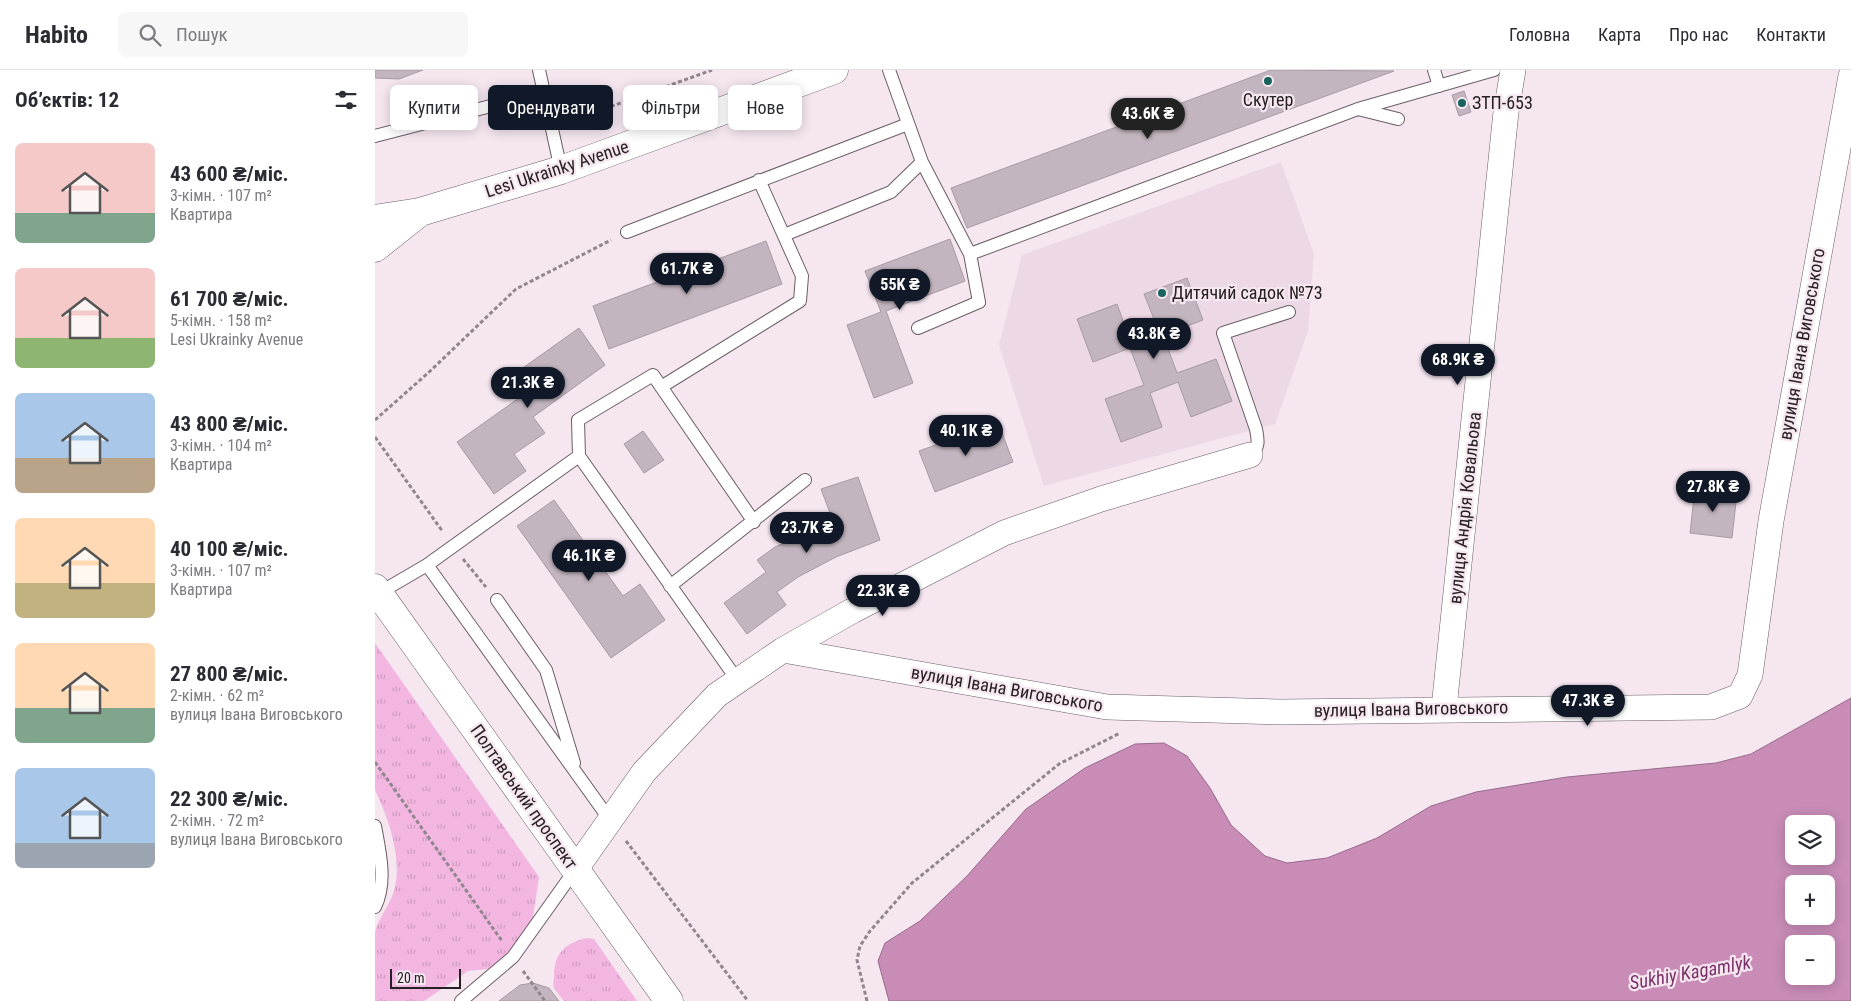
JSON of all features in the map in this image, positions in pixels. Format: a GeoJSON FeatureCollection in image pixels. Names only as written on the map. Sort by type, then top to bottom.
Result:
{"type":"FeatureCollection","features":[{"type":"Feature","properties":{"kind":"main road","name":"Lesi Ukrainky Avenue"},"geometry":{"type":"LineString","coordinates":[[420,212],[561,170],[834,70]]}},
{"type":"Feature","properties":{"kind":"main road"},"geometry":{"type":"LineString","coordinates":[[375,219],[420,212]]}},
{"type":"Feature","properties":{"kind":"main road"},"geometry":{"type":"LineString","coordinates":[[375,248],[420,212]]}},
{"type":"Feature","properties":{"kind":"main road","name":"Полтавський проспект"},"geometry":{"type":"LineString","coordinates":[[376,590],[669,1001]]}},
{"type":"Feature","properties":{"kind":"street","name":"вулиця Андрія Ковальова"},"geometry":{"type":"LineString","coordinates":[[1444,708],[1506,112],[1513,70]]}},
{"type":"Feature","properties":{"kind":"street","name":"вулиця Івана Виговського"},"geometry":{"type":"LineString","coordinates":[[783,650],[1107,707],[1280,712],[1444,708],[1711,707],[1740,696],[1750,675],[1773,511],[1851,76]]}},
{"type":"Feature","properties":{"kind":"street"},"geometry":{"type":"LineString","coordinates":[[575,870],[644,772],[717,695],[783,650],[852,611],[1003,533],[1101,499],[1250,455]]}},
{"type":"Feature","properties":{"kind":"lane"},"geometry":{"type":"LineString","coordinates":[[539,70],[543,85]]}},
{"type":"Feature","properties":{"kind":"lane"},"geometry":{"type":"LineString","coordinates":[[889,70],[922,162],[970,254],[979,302],[918,328]]}},
{"type":"Feature","properties":{"kind":"lane"},"geometry":{"type":"LineString","coordinates":[[1434,70],[1439,86]]}},
{"type":"Feature","properties":{"kind":"lane"},"geometry":{"type":"LineString","coordinates":[[970,254],[1358,109],[1494,70]]}},
{"type":"Feature","properties":{"kind":"lane"},"geometry":{"type":"LineString","coordinates":[[375,136],[488,107]]}},
{"type":"Feature","properties":{"kind":"lane"},"geometry":{"type":"LineString","coordinates":[[1358,109],[1398,119]]}},
{"type":"Feature","properties":{"kind":"lane"},"geometry":{"type":"LineString","coordinates":[[627,232],[908,124]]}},
{"type":"Feature","properties":{"kind":"lane"},"geometry":{"type":"LineString","coordinates":[[554,130],[561,170]]}},
{"type":"Feature","properties":{"kind":"lane"},"geometry":{"type":"LineString","coordinates":[[784,235],[891,192],[922,162]]}},
{"type":"Feature","properties":{"kind":"lane"},"geometry":{"type":"LineString","coordinates":[[661,387],[800,302],[802,276],[759,180]]}},
{"type":"Feature","properties":{"kind":"lane"},"geometry":{"type":"LineString","coordinates":[[1250,455],[1255,451],[1258,444],[1256,429],[1223,333],[1289,312]]}},
{"type":"Feature","properties":{"kind":"lane"},"geometry":{"type":"LineString","coordinates":[[738,681],[579,456],[578,420],[653,375],[754,522]]}},
{"type":"Feature","properties":{"kind":"lane"},"geometry":{"type":"LineString","coordinates":[[376,590],[427,565],[579,456]]}},
{"type":"Feature","properties":{"kind":"lane"},"geometry":{"type":"LineString","coordinates":[[671,586],[805,480]]}},
{"type":"Feature","properties":{"kind":"lane"},"geometry":{"type":"LineString","coordinates":[[427,565],[610,820]]}},
{"type":"Feature","properties":{"kind":"lane"},"geometry":{"type":"LineString","coordinates":[[497,600],[546,670],[577,773]]}},
{"type":"Feature","properties":{"kind":"lane"},"geometry":{"type":"LineString","coordinates":[[375,826],[382,860],[380,896],[375,907]]}},
{"type":"Feature","properties":{"kind":"lane"},"geometry":{"type":"LineString","coordinates":[[461,1001],[513,957],[575,870]]}},
{"type":"Feature","properties":{"kind":"path"},"geometry":{"type":"LineString","coordinates":[[613,105],[711,70]]}},
{"type":"Feature","properties":{"kind":"path"},"geometry":{"type":"LineString","coordinates":[[375,420],[428,373],[516,289],[627,232]]}},
{"type":"Feature","properties":{"kind":"path"},"geometry":{"type":"LineString","coordinates":[[375,437],[453,547],[497,600]]}},
{"type":"Feature","properties":{"kind":"path"},"geometry":{"type":"LineString","coordinates":[[867,1001],[857,960],[860,946],[870,930],[912,883],[1059,764],[1126,730]]}},
{"type":"Feature","properties":{"kind":"path"},"geometry":{"type":"LineString","coordinates":[[375,762],[545,1001]]}},
{"type":"Feature","properties":{"kind":"path"},"geometry":{"type":"LineString","coordinates":[[610,820],[748,1001]]}},
{"type":"Feature","properties":{"kind":"shaded area","name":"Дитячий садок №73"},"geometry":{"type":"Polygon","coordinates":[[[1281,162],[1314,254],[1308,331],[1275,424],[1044,486],[999,345],[1022,255],[1281,162]]]}},
{"type":"Feature","properties":{"kind":"green space"},"geometry":{"type":"Polygon","coordinates":[[[375,643],[539,877],[532,923],[500,964],[488,969],[468,971],[424,1001],[375,1001],[375,932],[395,887],[397,863],[393,837],[375,790],[375,643]]]}},
{"type":"Feature","properties":{"kind":"green space"},"geometry":{"type":"Polygon","coordinates":[[[588,938],[594,939],[637,1001],[564,1001],[557,993],[554,988],[554,982],[556,961],[559,955],[573,942],[588,938]]]}},
{"type":"Feature","properties":{"kind":"water","name":"Sukhiy Kagamlyk"},"geometry":{"type":"Polygon","coordinates":[[[1851,698],[1851,1001],[889,1001],[878,961],[885,943],[920,921],[967,876],[1026,809],[1085,768],[1135,744],[1164,743],[1187,756],[1210,788],[1231,825],[1265,856],[1287,863],[1327,858],[1377,838],[1431,806],[1476,792],[1567,777],[1716,763],[1751,754],[1851,698]]]}},
{"type":"Feature","properties":{"kind":"building"},"geometry":{"type":"Polygon","coordinates":[[[375,70],[423,70],[399,79],[375,78],[375,70]]]}},
{"type":"Feature","properties":{"kind":"building"},"geometry":{"type":"Polygon","coordinates":[[[1271,70],[1394,71],[967,228],[951,188],[1271,70]]]}},
{"type":"Feature","properties":{"kind":"building","name":"ЗТП-653"},"geometry":{"type":"Polygon","coordinates":[[[1464,91],[1471,112],[1459,116],[1452,95],[1464,91]]]}},
{"type":"Feature","properties":{"kind":"building"},"geometry":{"type":"Polygon","coordinates":[[[950,239],[965,281],[886,311],[913,383],[874,398],[847,325],[881,312],[865,271],[950,239]]]}},
{"type":"Feature","properties":{"kind":"building"},"geometry":{"type":"Polygon","coordinates":[[[766,241],[782,284],[609,349],[593,306],[766,241]]]}},
{"type":"Feature","properties":{"kind":"building"},"geometry":{"type":"Polygon","coordinates":[[[1187,278],[1203,320],[1163,335],[1177,373],[1216,359],[1232,401],[1191,417],[1178,382],[1150,393],[1162,427],[1121,442],[1105,399],[1144,385],[1130,348],[1093,362],[1077,319],[1117,304],[1130,340],[1158,329],[1144,294],[1187,278]]]}},
{"type":"Feature","properties":{"kind":"building"},"geometry":{"type":"Polygon","coordinates":[[[579,328],[605,365],[533,417],[545,433],[514,454],[526,471],[494,494],[457,442],[519,398],[506,380],[579,328]]]}},
{"type":"Feature","properties":{"kind":"building"},"geometry":{"type":"Polygon","coordinates":[[[998,422],[1013,462],[935,492],[919,451],[998,422]]]}},
{"type":"Feature","properties":{"kind":"building"},"geometry":{"type":"Polygon","coordinates":[[[643,431],[664,460],[644,473],[624,444],[643,431]]]}},
{"type":"Feature","properties":{"kind":"building"},"geometry":{"type":"Polygon","coordinates":[[[858,477],[880,540],[836,557],[798,577],[777,592],[786,605],[747,634],[724,603],[766,572],[757,560],[775,547],[833,521],[821,489],[858,477]]]}},
{"type":"Feature","properties":{"kind":"building"},"geometry":{"type":"Polygon","coordinates":[[[1695,488],[1737,493],[1732,538],[1690,533],[1695,488]]]}},
{"type":"Feature","properties":{"kind":"building"},"geometry":{"type":"Polygon","coordinates":[[[554,500],[623,596],[640,584],[665,620],[611,658],[517,526],[554,500]]]}},
{"type":"Feature","properties":{"kind":"building"},"geometry":{"type":"Polygon","coordinates":[[[533,983],[549,988],[559,1001],[499,1001],[520,985],[533,983]]]}},
{"type":"Feature","properties":{"kind":"place","name":"Скутер"},"geometry":{"type":"Point","coordinates":[1268,81]}},
{"type":"Feature","properties":{"kind":"place","name":"ЗТП-653"},"geometry":{"type":"Point","coordinates":[1462,103]}},
{"type":"Feature","properties":{"kind":"place","name":"Дитячий садок №73"},"geometry":{"type":"Point","coordinates":[1162,293]}}]}
